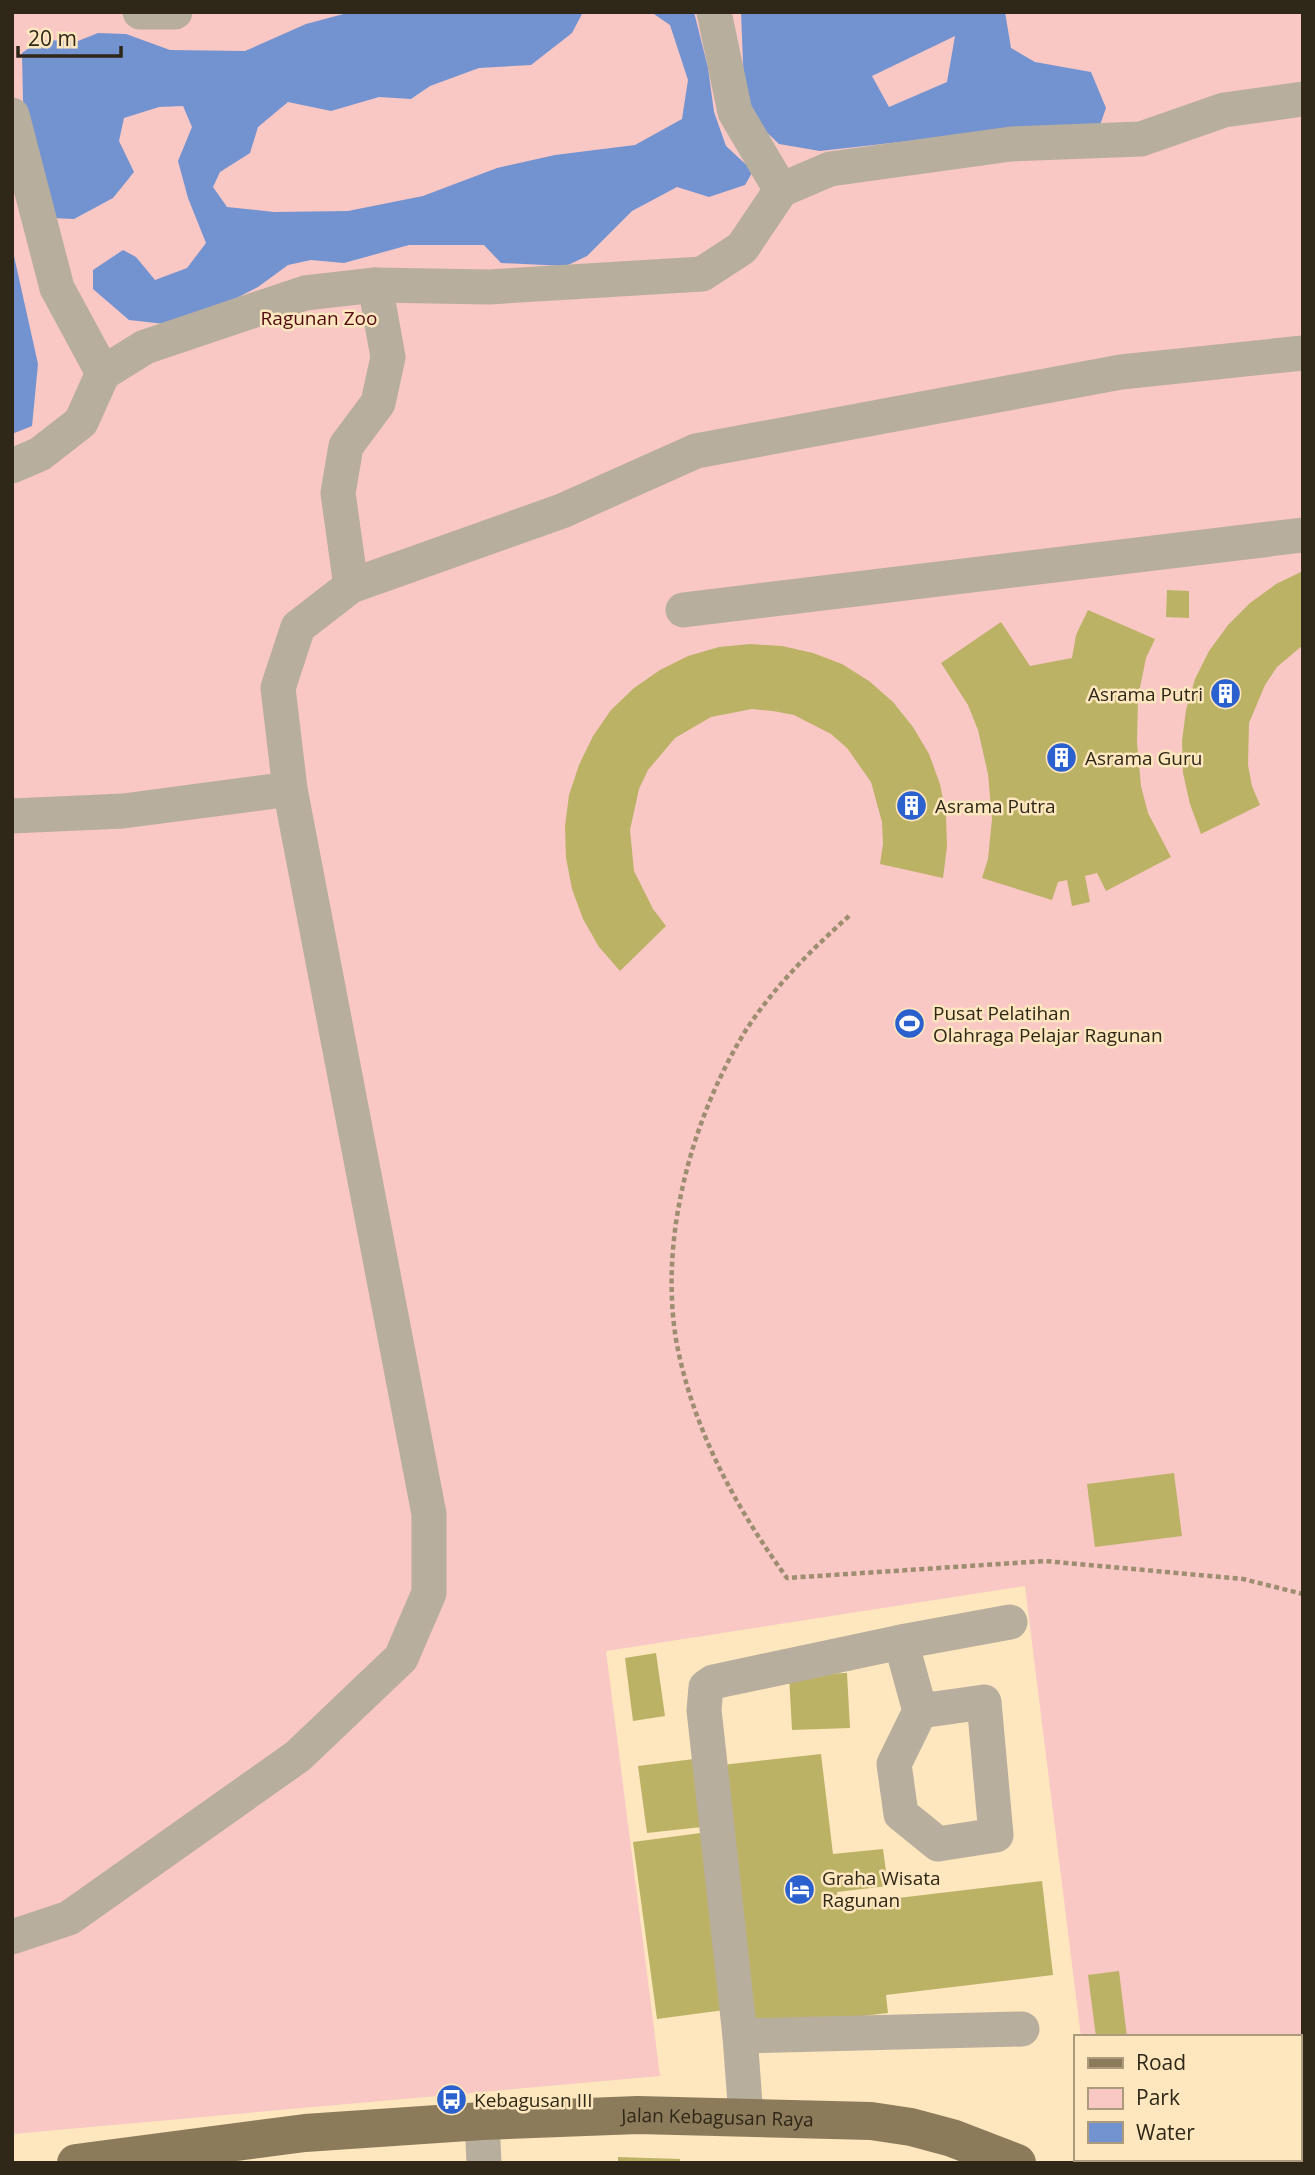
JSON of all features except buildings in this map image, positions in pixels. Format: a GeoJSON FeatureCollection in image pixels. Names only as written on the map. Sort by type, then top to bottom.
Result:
{"type":"FeatureCollection","features":[{"type":"Feature","properties":{"kind":"main road","name":"Jalan Kebagusan Raya"},"geometry":{"type":"LineString","coordinates":[[76,2163],[221,2152],[305,2133],[482,2121],[638,2115],[871,2121],[911,2127],[952,2138],[1017,2163]]}},
{"type":"Feature","properties":{"kind":"street"},"geometry":{"type":"LineString","coordinates":[[140,12],[175,12]]}},
{"type":"Feature","properties":{"kind":"street"},"geometry":{"type":"LineString","coordinates":[[713,12],[735,112],[781,190]]}},
{"type":"Feature","properties":{"kind":"street"},"geometry":{"type":"LineString","coordinates":[[12,466],[40,454],[81,422],[103,373],[145,347],[305,293],[375,285],[489,288],[702,274],[742,248],[781,190],[830,169],[1011,144],[1140,139],[1224,110],[1303,99]]}},
{"type":"Feature","properties":{"kind":"street"},"geometry":{"type":"LineString","coordinates":[[12,115],[57,288],[103,373]]}},
{"type":"Feature","properties":{"kind":"street"},"geometry":{"type":"LineString","coordinates":[[351,586],[338,493],[346,446],[378,403],[388,357],[375,285]]}},
{"type":"Feature","properties":{"kind":"street"},"geometry":{"type":"LineString","coordinates":[[12,1937],[69,1918],[298,1756],[401,1658],[429,1592],[429,1514],[290,789],[278,688],[298,627],[351,586],[562,511],[696,451],[1121,372],[1303,353]]}},
{"type":"Feature","properties":{"kind":"street"},"geometry":{"type":"LineString","coordinates":[[683,610],[1303,535]]}},
{"type":"Feature","properties":{"kind":"street"},"geometry":{"type":"LineString","coordinates":[[12,816],[124,811],[290,789]]}},
{"type":"Feature","properties":{"kind":"street"},"geometry":{"type":"LineString","coordinates":[[746,2118],[740,2036],[704,1710],[706,1687],[713,1682],[1010,1622]]}},
{"type":"Feature","properties":{"kind":"street"},"geometry":{"type":"LineString","coordinates":[[901,1642],[920,1711]]}},
{"type":"Feature","properties":{"kind":"street"},"geometry":{"type":"LineString","coordinates":[[740,2036],[1022,2029]]}},
{"type":"Feature","properties":{"kind":"street"},"geometry":{"type":"LineString","coordinates":[[482,2121],[484,2163]]}},
{"type":"Feature","properties":{"kind":"path"},"geometry":{"type":"LineString","coordinates":[[849,916],[813,949],[779,986],[746,1030],[693,1142],[680,1206],[670,1273],[677,1345],[697,1414],[719,1471],[756,1535],[787,1578],[1045,1561],[1243,1579],[1303,1594]]}},
{"type":"Feature","properties":{"kind":"green space","name":"Ragunan Zoo"},"geometry":{"type":"Polygon","coordinates":[[[12,12],[1303,12],[1303,2159],[1301,2035],[1081,2035],[1025,1586],[606,1651],[660,2076],[12,2134],[12,12]]]}},
{"type":"Feature","properties":{"kind":"green space"},"geometry":{"type":"Polygon","coordinates":[[[1096,2161],[1254,2161],[1212,2163],[1096,2161]]]}},
{"type":"Feature","properties":{"kind":"water"},"geometry":{"type":"Polygon","coordinates":[[[351,12],[583,12],[572,33],[531,65],[479,68],[430,86],[411,99],[379,97],[331,111],[288,102],[258,127],[250,153],[220,172],[213,187],[227,207],[274,212],[348,211],[423,196],[497,168],[555,155],[635,145],[682,119],[688,80],[670,25],[651,12],[694,12],[708,68],[714,112],[726,146],[753,171],[745,185],[709,197],[677,187],[632,211],[587,256],[566,266],[501,263],[484,245],[409,245],[344,263],[311,260],[288,265],[258,287],[215,309],[165,324],[129,320],[93,289],[93,270],[123,250],[136,257],[155,280],[187,268],[206,243],[188,198],[178,161],[192,127],[183,106],[159,107],[124,118],[119,141],[134,172],[113,198],[74,219],[52,218],[23,101],[22,53],[40,40],[78,41],[98,33],[126,34],[170,50],[245,51],[306,24],[351,12]]]}},
{"type":"Feature","properties":{"kind":"water"},"geometry":{"type":"Polygon","coordinates":[[[741,12],[1005,12],[1011,48],[1035,62],[1091,72],[1106,108],[1100,125],[820,151],[779,144],[754,120],[744,87],[741,12]],[[955,36],[872,76],[889,107],[947,82],[955,36]]]}},
{"type":"Feature","properties":{"kind":"water"},"geometry":{"type":"Polygon","coordinates":[[[12,247],[38,364],[32,426],[12,434],[12,247]]]}},
{"type":"Feature","properties":{"kind":"place","name":"Asrama Putri"},"geometry":{"type":"Point","coordinates":[1226,694]}},
{"type":"Feature","properties":{"kind":"place","name":"Asrama Guru"},"geometry":{"type":"Point","coordinates":[1062,758]}},
{"type":"Feature","properties":{"kind":"place","name":"Asrama Putra"},"geometry":{"type":"Point","coordinates":[912,806]}},
{"type":"Feature","properties":{"kind":"place","name":"Pusat Pelatihan Olahraga Pelajar Ragunan"},"geometry":{"type":"Point","coordinates":[910,1024]}},
{"type":"Feature","properties":{"kind":"place","name":"Graha Wisata Ragunan"},"geometry":{"type":"Point","coordinates":[799,1889]}},
{"type":"Feature","properties":{"kind":"place","name":"Kebagusan III"},"geometry":{"type":"Point","coordinates":[451,2100]}}]}
